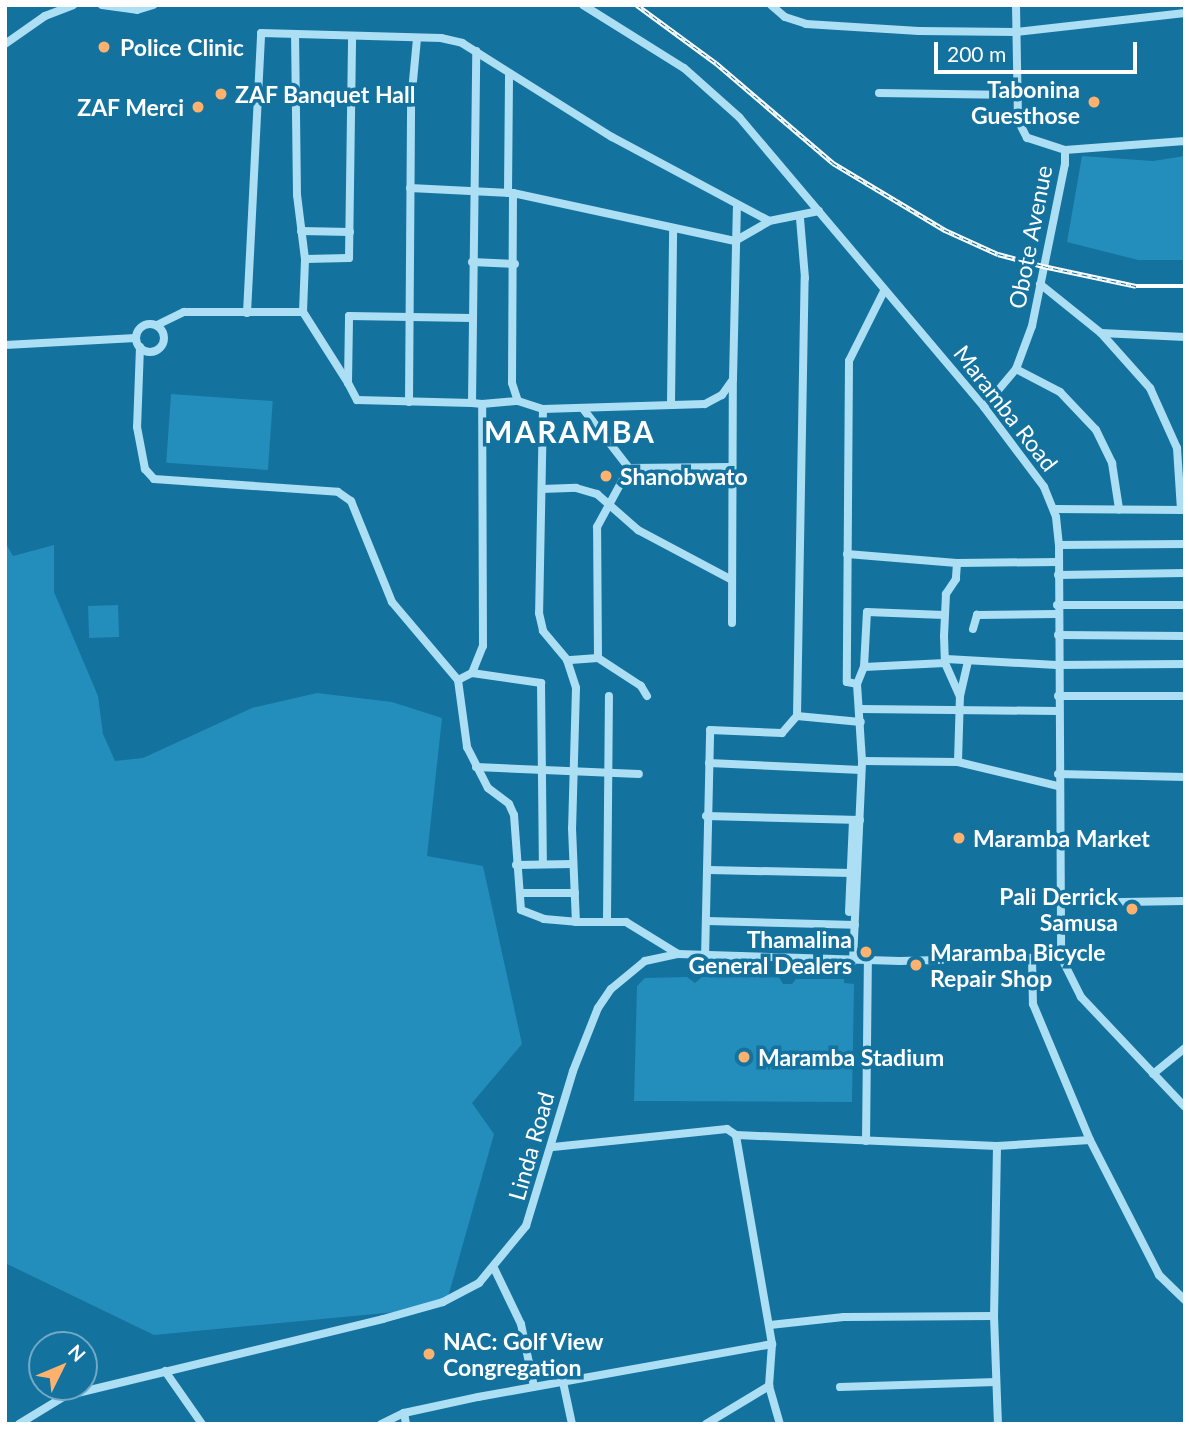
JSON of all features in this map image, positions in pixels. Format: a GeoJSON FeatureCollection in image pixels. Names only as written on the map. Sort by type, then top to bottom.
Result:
{"type":"FeatureCollection","features":[{"type":"Feature","properties":{"kind":"street"},"geometry":{"type":"LineString","coordinates":[[5,44],[46,16],[73,5]]}},
{"type":"Feature","properties":{"kind":"street"},"geometry":{"type":"LineString","coordinates":[[102,5],[137,10],[153,5]]}},
{"type":"Feature","properties":{"kind":"street","name":"Maramba Road"},"geometry":{"type":"LineString","coordinates":[[583,5],[684,68],[713,92],[819,211],[1029,463],[1054,509],[1059,545],[1057,610],[1061,957],[1081,997],[1185,1107]]}},
{"type":"Feature","properties":{"kind":"street"},"geometry":{"type":"LineString","coordinates":[[771,5],[785,17],[806,24],[1016,32],[1185,13]]}},
{"type":"Feature","properties":{"kind":"street","name":"Obote Avenue"},"geometry":{"type":"LineString","coordinates":[[984,407],[1016,369],[1032,326],[1065,150],[1027,138],[1018,120],[1016,5]]}},
{"type":"Feature","properties":{"kind":"street"},"geometry":{"type":"LineString","coordinates":[[247,313],[261,33],[441,38],[476,51],[509,74],[737,208],[769,221]]}},
{"type":"Feature","properties":{"kind":"street"},"geometry":{"type":"LineString","coordinates":[[295,34],[305,259],[303,312],[358,401],[482,404],[518,401],[543,409],[584,411],[705,404],[722,395],[733,379]]}},
{"type":"Feature","properties":{"kind":"street"},"geometry":{"type":"LineString","coordinates":[[305,259],[349,258],[352,36]]}},
{"type":"Feature","properties":{"kind":"street"},"geometry":{"type":"LineString","coordinates":[[409,402],[410,188],[417,38]]}},
{"type":"Feature","properties":{"kind":"street"},"geometry":{"type":"LineString","coordinates":[[472,403],[476,51]]}},
{"type":"Feature","properties":{"kind":"street"},"geometry":{"type":"LineString","coordinates":[[509,74],[515,264],[511,377],[518,401]]}},
{"type":"Feature","properties":{"kind":"street"},"geometry":{"type":"LineString","coordinates":[[879,93],[1016,95]]}},
{"type":"Feature","properties":{"kind":"street"},"geometry":{"type":"LineString","coordinates":[[1065,150],[1185,141]]}},
{"type":"Feature","properties":{"kind":"street"},"geometry":{"type":"LineString","coordinates":[[410,188],[474,188],[511,193],[673,231],[734,241],[769,221],[800,218],[819,211]]}},
{"type":"Feature","properties":{"kind":"street"},"geometry":{"type":"LineString","coordinates":[[732,623],[730,467],[734,241],[737,208]]}},
{"type":"Feature","properties":{"kind":"street"},"geometry":{"type":"LineString","coordinates":[[705,958],[709,870],[706,816],[710,730],[782,733],[792,726],[796,716],[805,278],[800,218]]}},
{"type":"Feature","properties":{"kind":"street"},"geometry":{"type":"LineString","coordinates":[[302,231],[350,232]]}},
{"type":"Feature","properties":{"kind":"street"},"geometry":{"type":"LineString","coordinates":[[671,404],[673,231]]}},
{"type":"Feature","properties":{"kind":"street"},"geometry":{"type":"LineString","coordinates":[[472,262],[515,264]]}},
{"type":"Feature","properties":{"kind":"street"},"geometry":{"type":"LineString","coordinates":[[1040,284],[1101,333],[1138,372],[1161,410],[1181,468],[1183,510],[1054,509]]}},
{"type":"Feature","properties":{"kind":"street"},"geometry":{"type":"LineString","coordinates":[[857,684],[844,676],[849,361],[884,291]]}},
{"type":"Feature","properties":{"kind":"street"},"geometry":{"type":"LineString","coordinates":[[136,338],[144,326],[157,325],[184,312],[303,312]]}},
{"type":"Feature","properties":{"kind":"street"},"geometry":{"type":"LineString","coordinates":[[348,383],[349,316],[472,318]]}},
{"type":"Feature","properties":{"kind":"street"},"geometry":{"type":"LineString","coordinates":[[139,347],[148,352],[161,348],[164,336],[157,325]]}},
{"type":"Feature","properties":{"kind":"street"},"geometry":{"type":"LineString","coordinates":[[1101,333],[1185,337]]}},
{"type":"Feature","properties":{"kind":"street"},"geometry":{"type":"LineString","coordinates":[[5,345],[136,338]]}},
{"type":"Feature","properties":{"kind":"street"},"geometry":{"type":"LineString","coordinates":[[136,338],[139,347],[137,427],[149,475],[164,482],[345,494],[392,602],[458,680],[463,730],[476,767],[488,788],[511,806],[521,910],[528,915],[576,922],[607,920],[634,925],[678,954]]}},
{"type":"Feature","properties":{"kind":"street"},"geometry":{"type":"LineString","coordinates":[[1016,369],[1060,392],[1096,430],[1112,463],[1119,509]]}},
{"type":"Feature","properties":{"kind":"street"},"geometry":{"type":"LineString","coordinates":[[472,673],[483,646],[482,404]]}},
{"type":"Feature","properties":{"kind":"street"},"geometry":{"type":"LineString","coordinates":[[543,409],[538,613],[543,631],[567,660],[576,688],[573,864],[576,922]]}},
{"type":"Feature","properties":{"kind":"street"},"geometry":{"type":"LineString","coordinates":[[584,411],[629,468]]}},
{"type":"Feature","properties":{"kind":"street"},"geometry":{"type":"LineString","coordinates":[[629,468],[730,467]]}},
{"type":"Feature","properties":{"kind":"street"},"geometry":{"type":"LineString","coordinates":[[598,658],[597,527],[629,468]]}},
{"type":"Feature","properties":{"kind":"street"},"geometry":{"type":"LineString","coordinates":[[542,489],[576,488],[609,501],[638,530],[732,580]]}},
{"type":"Feature","properties":{"kind":"street"},"geometry":{"type":"LineString","coordinates":[[1059,545],[1185,544]]}},
{"type":"Feature","properties":{"kind":"street"},"geometry":{"type":"LineString","coordinates":[[846,554],[957,563],[1058,562]]}},
{"type":"Feature","properties":{"kind":"street"},"geometry":{"type":"LineString","coordinates":[[957,563],[944,615],[946,661],[960,696]]}},
{"type":"Feature","properties":{"kind":"street"},"geometry":{"type":"LineString","coordinates":[[1058,575],[1185,573]]}},
{"type":"Feature","properties":{"kind":"street"},"geometry":{"type":"LineString","coordinates":[[973,629],[977,615],[1185,605]]}},
{"type":"Feature","properties":{"kind":"street"},"geometry":{"type":"LineString","coordinates":[[849,912],[862,765],[862,722],[857,684],[864,667],[867,612],[944,615]]}},
{"type":"Feature","properties":{"kind":"street"},"geometry":{"type":"LineString","coordinates":[[1058,635],[1185,636]]}},
{"type":"Feature","properties":{"kind":"street"},"geometry":{"type":"LineString","coordinates":[[567,660],[598,658],[641,686],[647,696]]}},
{"type":"Feature","properties":{"kind":"street"},"geometry":{"type":"LineString","coordinates":[[864,667],[946,661],[1058,665],[1185,664]]}},
{"type":"Feature","properties":{"kind":"street"},"geometry":{"type":"LineString","coordinates":[[958,762],[960,696],[968,661]]}},
{"type":"Feature","properties":{"kind":"street"},"geometry":{"type":"LineString","coordinates":[[458,680],[472,673],[541,683],[543,864]]}},
{"type":"Feature","properties":{"kind":"street"},"geometry":{"type":"LineString","coordinates":[[607,920],[606,774],[609,696]]}},
{"type":"Feature","properties":{"kind":"street"},"geometry":{"type":"LineString","coordinates":[[1058,696],[1185,696]]}},
{"type":"Feature","properties":{"kind":"street"},"geometry":{"type":"LineString","coordinates":[[861,709],[961,713],[1058,711]]}},
{"type":"Feature","properties":{"kind":"street"},"geometry":{"type":"LineString","coordinates":[[796,716],[862,722]]}},
{"type":"Feature","properties":{"kind":"street"},"geometry":{"type":"LineString","coordinates":[[709,763],[862,765],[958,762],[1058,786]]}},
{"type":"Feature","properties":{"kind":"street"},"geometry":{"type":"LineString","coordinates":[[476,767],[639,774]]}},
{"type":"Feature","properties":{"kind":"street"},"geometry":{"type":"LineString","coordinates":[[1058,774],[1185,776]]}},
{"type":"Feature","properties":{"kind":"street"},"geometry":{"type":"LineString","coordinates":[[706,816],[857,820]]}},
{"type":"Feature","properties":{"kind":"street"},"geometry":{"type":"LineString","coordinates":[[853,961],[857,820]]}},
{"type":"Feature","properties":{"kind":"street"},"geometry":{"type":"LineString","coordinates":[[516,865],[573,864]]}},
{"type":"Feature","properties":{"kind":"street"},"geometry":{"type":"LineString","coordinates":[[709,870],[851,873]]}},
{"type":"Feature","properties":{"kind":"street"},"geometry":{"type":"LineString","coordinates":[[520,893],[575,893]]}},
{"type":"Feature","properties":{"kind":"street"},"geometry":{"type":"LineString","coordinates":[[1059,903],[1185,901]]}},
{"type":"Feature","properties":{"kind":"street"},"geometry":{"type":"LineString","coordinates":[[707,921],[855,925]]}},
{"type":"Feature","properties":{"kind":"street","name":"Linda Road"},"geometry":{"type":"LineString","coordinates":[[19,1424],[65,1396],[443,1302],[468,1290],[494,1268],[526,1226],[553,1147],[586,1031],[603,999],[638,965],[678,954],[705,958],[853,961],[1061,957]]}},
{"type":"Feature","properties":{"kind":"street"},"geometry":{"type":"LineString","coordinates":[[1032,958],[1033,1004],[1090,1140],[1159,1275],[1185,1300]]}},
{"type":"Feature","properties":{"kind":"street"},"geometry":{"type":"LineString","coordinates":[[866,1142],[869,961]]}},
{"type":"Feature","properties":{"kind":"street"},"geometry":{"type":"LineString","coordinates":[[1153,1074],[1185,1048]]}},
{"type":"Feature","properties":{"kind":"street"},"geometry":{"type":"LineString","coordinates":[[553,1147],[715,1129],[727,1129],[736,1135],[997,1146],[1090,1140]]}},
{"type":"Feature","properties":{"kind":"street"},"geometry":{"type":"LineString","coordinates":[[736,1135],[770,1325],[772,1344],[769,1386],[779,1424]]}},
{"type":"Feature","properties":{"kind":"street"},"geometry":{"type":"LineString","coordinates":[[997,1146],[994,1316],[998,1424]]}},
{"type":"Feature","properties":{"kind":"street"},"geometry":{"type":"LineString","coordinates":[[494,1268],[521,1324],[534,1387]]}},
{"type":"Feature","properties":{"kind":"street"},"geometry":{"type":"LineString","coordinates":[[770,1325],[844,1317],[994,1316]]}},
{"type":"Feature","properties":{"kind":"street"},"geometry":{"type":"LineString","coordinates":[[381,1424],[404,1413],[772,1344]]}},
{"type":"Feature","properties":{"kind":"street"},"geometry":{"type":"LineString","coordinates":[[165,1371],[202,1424]]}},
{"type":"Feature","properties":{"kind":"street"},"geometry":{"type":"LineString","coordinates":[[563,1382],[572,1424]]}},
{"type":"Feature","properties":{"kind":"street"},"geometry":{"type":"LineString","coordinates":[[840,1387],[996,1382]]}},
{"type":"Feature","properties":{"kind":"street"},"geometry":{"type":"LineString","coordinates":[[706,1424],[769,1386]]}},
{"type":"Feature","properties":{"kind":"street"},"geometry":{"type":"LineString","coordinates":[[404,1413],[406,1424]]}},
{"type":"Feature","properties":{"kind":"shaded area"},"geometry":{"type":"Polygon","coordinates":[[[1082,156],[1153,161],[1185,156],[1185,260],[1138,260],[1067,242],[1082,156]]]}},
{"type":"Feature","properties":{"kind":"shaded area"},"geometry":{"type":"Polygon","coordinates":[[[171,394],[273,401],[268,470],[166,463],[171,394]]]}},
{"type":"Feature","properties":{"kind":"shaded area"},"geometry":{"type":"Polygon","coordinates":[[[5,542],[13,556],[54,545],[54,592],[98,696],[103,734],[115,761],[143,758],[252,708],[317,693],[392,702],[442,718],[427,856],[483,866],[522,1044],[472,1103],[494,1134],[448,1297],[417,1310],[154,1335],[5,1263],[5,542]]]}},
{"type":"Feature","properties":{"kind":"shaded area"},"geometry":{"type":"Polygon","coordinates":[[[118,605],[119,637],[89,638],[88,606],[118,605]]]}},
{"type":"Feature","properties":{"kind":"shaded area","name":"Maramba Stadium"},"geometry":{"type":"Polygon","coordinates":[[[687,977],[695,983],[702,977],[779,977],[783,984],[792,984],[796,979],[844,979],[844,983],[854,984],[852,1102],[634,1101],[637,986],[645,978],[687,977]]]}},
{"type":"Feature","properties":{"kind":"railway"},"geometry":{"type":"LineString","coordinates":[[637,5],[716,63],[833,163],[945,230],[998,254],[1043,266],[1136,286],[1185,286]]}},
{"type":"Feature","properties":{"kind":"place","name":"Police Clinic"},"geometry":{"type":"Point","coordinates":[104,47]}},
{"type":"Feature","properties":{"kind":"place","name":"ZAF Banquet Hall"},"geometry":{"type":"Point","coordinates":[221,94]}},
{"type":"Feature","properties":{"kind":"place","name":"Tabonina Guesthose"},"geometry":{"type":"Point","coordinates":[1094,102]}},
{"type":"Feature","properties":{"kind":"place","name":"ZAF Merci"},"geometry":{"type":"Point","coordinates":[198,107]}},
{"type":"Feature","properties":{"kind":"place","name":"Shanobwato"},"geometry":{"type":"Point","coordinates":[606,476]}},
{"type":"Feature","properties":{"kind":"place","name":"Maramba Market"},"geometry":{"type":"Point","coordinates":[959,838]}},
{"type":"Feature","properties":{"kind":"place","name":"Pali Derrick Samusa"},"geometry":{"type":"Point","coordinates":[1132,909]}},
{"type":"Feature","properties":{"kind":"place","name":"Thamalina General Dealers"},"geometry":{"type":"Point","coordinates":[866,952]}},
{"type":"Feature","properties":{"kind":"place","name":"Maramba Bicycle Repair Shop"},"geometry":{"type":"Point","coordinates":[916,965]}},
{"type":"Feature","properties":{"kind":"place","name":"Maramba Stadium"},"geometry":{"type":"Point","coordinates":[744,1057]}},
{"type":"Feature","properties":{"kind":"place","name":"NAC: Golf View Congregation"},"geometry":{"type":"Point","coordinates":[429,1354]}},
{"type":"Feature","properties":{"kind":"district","name":"MARAMBA"},"geometry":{"type":"Point","coordinates":[570,431]}}]}
